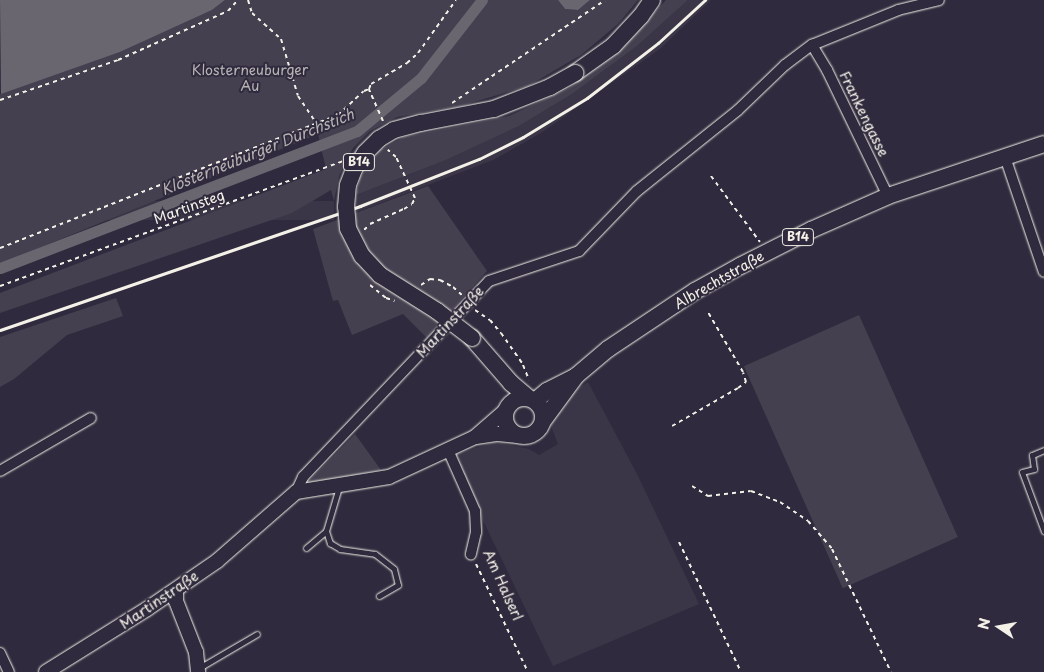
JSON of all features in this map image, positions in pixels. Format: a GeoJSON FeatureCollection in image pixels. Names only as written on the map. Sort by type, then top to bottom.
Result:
{"type":"FeatureCollection","features":[{"type":"Feature","properties":{"kind":"main road","name":"B14"},"geometry":{"type":"LineString","coordinates":[[487,357],[501,386],[506,409],[506,426],[518,436],[532,435],[538,430],[543,421],[541,410],[532,399],[487,357],[472,338],[437,311],[380,275],[362,256],[348,228],[346,207],[348,185],[354,169],[365,153],[394,130],[421,122],[494,110],[550,87],[575,74],[613,46],[641,16],[652,0]]}},
{"type":"Feature","properties":{"kind":"main road","name":"Albrechtstraße"},"geometry":{"type":"LineString","coordinates":[[543,421],[576,376],[608,348],[695,291],[810,230],[888,196],[1044,144]]}},
{"type":"Feature","properties":{"kind":"main road","name":"Albrechtstraße"},"geometry":{"type":"LineString","coordinates":[[532,399],[576,376]]}},
{"type":"Feature","properties":{"kind":"main road","name":"B14"},"geometry":{"type":"LineString","coordinates":[[506,409],[518,399],[532,399]]}},
{"type":"Feature","properties":{"kind":"main road"},"geometry":{"type":"LineString","coordinates":[[296,492],[389,477],[475,437],[506,409]]}},
{"type":"Feature","properties":{"kind":"main road"},"geometry":{"type":"LineString","coordinates":[[475,437],[498,434],[518,436]]}},
{"type":"Feature","properties":{"kind":"main road","name":"Martinstraße"},"geometry":{"type":"LineString","coordinates":[[46,672],[176,590],[217,561],[296,492]]}},
{"type":"Feature","properties":{"kind":"main road"},"geometry":{"type":"LineString","coordinates":[[176,590],[176,600],[196,652],[199,671]]}},
{"type":"Feature","properties":{"kind":"street","name":"Martinstraße"},"geometry":{"type":"LineString","coordinates":[[296,492],[303,477],[488,281],[579,251],[637,190],[738,110],[785,65],[812,45],[898,10],[939,0]]}},
{"type":"Feature","properties":{"kind":"street","name":"Frankengasse"},"geometry":{"type":"LineString","coordinates":[[812,45],[827,70],[888,196]]}},
{"type":"Feature","properties":{"kind":"street"},"geometry":{"type":"LineString","coordinates":[[1005,158],[1044,272]]}},
{"type":"Feature","properties":{"kind":"street"},"geometry":{"type":"LineString","coordinates":[[0,471],[91,418]]}},
{"type":"Feature","properties":{"kind":"street","name":"Am Halserl"},"geometry":{"type":"LineString","coordinates":[[448,450],[475,511],[476,532],[471,554]]}},
{"type":"Feature","properties":{"kind":"street"},"geometry":{"type":"LineString","coordinates":[[0,654],[9,672]]}},
{"type":"Feature","properties":{"kind":"lane"},"geometry":{"type":"LineString","coordinates":[[1044,450],[1032,455],[1034,469],[1022,472],[1044,531]]}},
{"type":"Feature","properties":{"kind":"lane"},"geometry":{"type":"LineString","coordinates":[[306,548],[326,532],[340,484]]}},
{"type":"Feature","properties":{"kind":"lane"},"geometry":{"type":"LineString","coordinates":[[326,532],[330,542],[340,549],[375,554],[394,569],[398,585],[379,596]]}},
{"type":"Feature","properties":{"kind":"lane"},"geometry":{"type":"LineString","coordinates":[[199,671],[257,634]]}},
{"type":"Feature","properties":{"kind":"path"},"geometry":{"type":"LineString","coordinates":[[0,100],[118,60],[228,11],[238,0]]}},
{"type":"Feature","properties":{"kind":"path"},"geometry":{"type":"LineString","coordinates":[[248,0],[252,13],[281,39],[298,96],[317,124]]}},
{"type":"Feature","properties":{"kind":"path"},"geometry":{"type":"LineString","coordinates":[[0,248],[338,115],[364,91],[369,89],[374,80],[407,63],[418,53],[456,0]]}},
{"type":"Feature","properties":{"kind":"path"},"geometry":{"type":"LineString","coordinates":[[448,108],[605,0]]}},
{"type":"Feature","properties":{"kind":"path"},"geometry":{"type":"LineString","coordinates":[[369,89],[386,128]]}},
{"type":"Feature","properties":{"kind":"path"},"geometry":{"type":"LineString","coordinates":[[364,231],[370,224],[412,204],[415,198],[396,158],[383,144]]}},
{"type":"Feature","properties":{"kind":"path","name":"Martinsteg"},"geometry":{"type":"LineString","coordinates":[[0,286],[349,159]]}},
{"type":"Feature","properties":{"kind":"path"},"geometry":{"type":"LineString","coordinates":[[711,176],[767,252]]}},
{"type":"Feature","properties":{"kind":"path"},"geometry":{"type":"LineString","coordinates":[[417,289],[430,280],[440,280],[453,287],[490,320],[522,365],[532,386],[532,399]]}},
{"type":"Feature","properties":{"kind":"path"},"geometry":{"type":"LineString","coordinates":[[368,283],[386,298],[401,301]]}},
{"type":"Feature","properties":{"kind":"path"},"geometry":{"type":"LineString","coordinates":[[672,426],[746,382],[743,372],[708,312]]}},
{"type":"Feature","properties":{"kind":"path"},"geometry":{"type":"LineString","coordinates":[[692,486],[708,496],[751,491],[780,502],[808,521],[832,549],[891,672]]}},
{"type":"Feature","properties":{"kind":"path"},"geometry":{"type":"LineString","coordinates":[[679,542],[741,672]]}},
{"type":"Feature","properties":{"kind":"path","name":"Am Halserl"},"geometry":{"type":"LineString","coordinates":[[471,554],[528,672]]}},
{"type":"Feature","properties":{"kind":"shaded area"},"geometry":{"type":"Polygon","coordinates":[[[0,0],[225,0],[212,10],[120,52],[1,94],[0,0]]]}},
{"type":"Feature","properties":{"kind":"shaded area"},"geometry":{"type":"Polygon","coordinates":[[[558,0],[590,0],[578,10],[565,9],[558,0]]]}},
{"type":"Feature","properties":{"kind":"shaded area"},"geometry":{"type":"Polygon","coordinates":[[[688,0],[711,0],[661,48],[541,133],[493,160],[357,212],[356,195],[446,160],[519,126],[572,94],[637,46],[688,0]]]}},
{"type":"Feature","properties":{"kind":"shaded area"},"geometry":{"type":"Polygon","coordinates":[[[0,201],[334,201],[334,220],[0,220],[0,201]]]}},
{"type":"Feature","properties":{"kind":"shaded area"},"geometry":{"type":"Polygon","coordinates":[[[588,382],[637,474],[699,604],[553,666],[452,456],[494,442],[529,449],[539,455],[558,444],[551,426],[554,417],[575,390],[588,382]]]}},
{"type":"Feature","properties":{"kind":"green space","name":"Klosterneuburger Au"},"geometry":{"type":"Polygon","coordinates":[[[225,0],[558,0],[565,9],[578,10],[590,0],[638,0],[618,24],[581,55],[528,86],[461,106],[397,117],[370,131],[353,148],[339,176],[334,201],[331,190],[292,213],[0,313],[0,293],[326,169],[318,134],[0,264],[0,94],[120,52],[212,10],[225,0]]]}},
{"type":"Feature","properties":{"kind":"green space"},"geometry":{"type":"Polygon","coordinates":[[[666,0],[688,0],[637,46],[572,94],[519,126],[446,160],[356,195],[360,178],[380,150],[404,137],[509,116],[569,88],[622,48],[666,0]]]}},
{"type":"Feature","properties":{"kind":"green space"},"geometry":{"type":"Polygon","coordinates":[[[428,186],[487,271],[427,338],[403,314],[352,335],[338,300],[333,301],[313,229],[428,186]]]}},
{"type":"Feature","properties":{"kind":"green space"},"geometry":{"type":"Polygon","coordinates":[[[116,298],[123,316],[67,335],[14,379],[0,387],[0,337],[116,298]]]}},
{"type":"Feature","properties":{"kind":"green space"},"geometry":{"type":"Polygon","coordinates":[[[859,315],[958,537],[843,588],[744,366],[859,315]]]}},
{"type":"Feature","properties":{"kind":"green space"},"geometry":{"type":"Polygon","coordinates":[[[355,434],[381,470],[304,486],[355,434]]]}},
{"type":"Feature","properties":{"kind":"waterway","name":"Klosterneuburger Durchstich"},"geometry":{"type":"LineString","coordinates":[[0,268],[357,131],[421,78],[482,0]]}},
{"type":"Feature","properties":{"kind":"railway"},"geometry":{"type":"LineString","coordinates":[[0,330],[360,206],[479,159],[523,137],[587,98],[658,43],[705,0]]}}]}
